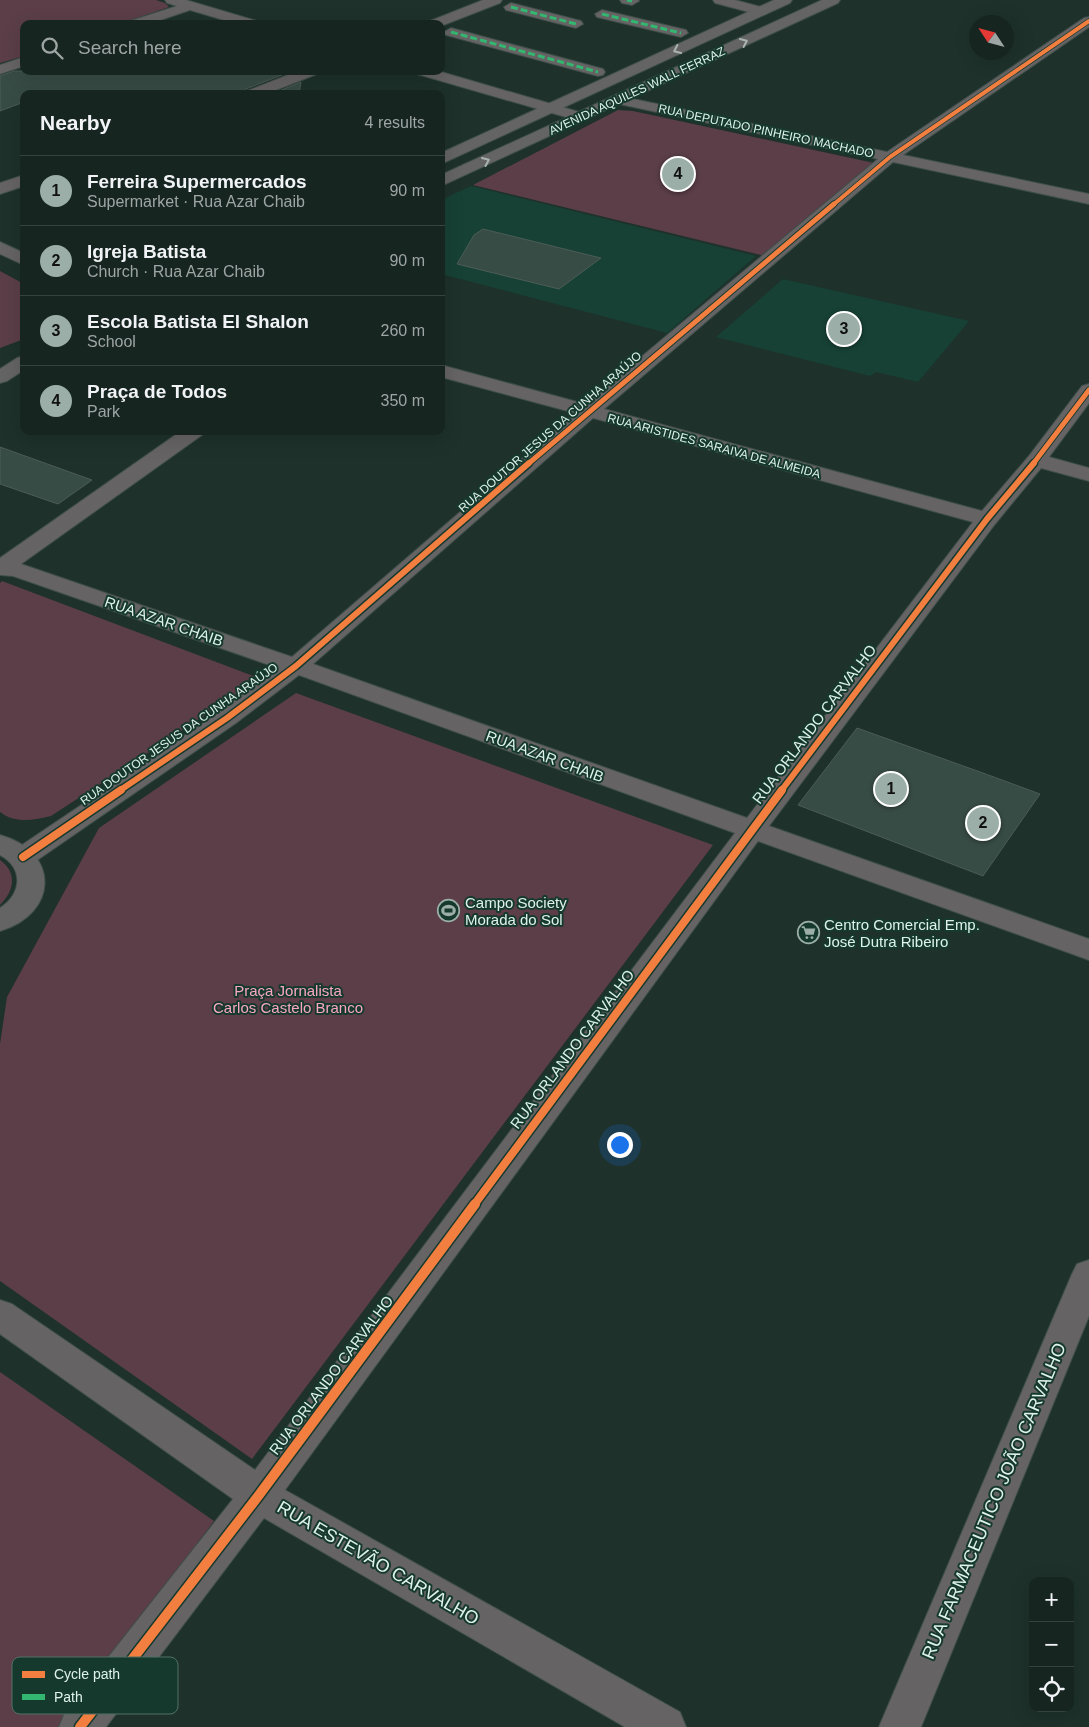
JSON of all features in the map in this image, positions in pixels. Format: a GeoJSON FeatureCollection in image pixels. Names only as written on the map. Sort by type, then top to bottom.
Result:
{"type":"FeatureCollection","features":[{"type":"Feature","properties":{"kind":"main road","name":"AVENIDA AQUILES WALL FERRAZ"},"geometry":{"type":"LineString","coordinates":[[445,157],[785,0]]}},
{"type":"Feature","properties":{"kind":"main road","name":"AVENIDA AQUILES WALL FERRAZ"},"geometry":{"type":"LineString","coordinates":[[445,179],[833,0]]}},
{"type":"Feature","properties":{"kind":"main road"},"geometry":{"type":"LineString","coordinates":[[0,367],[20,362]]}},
{"type":"Feature","properties":{"kind":"main road"},"geometry":{"type":"LineString","coordinates":[[0,377],[20,364]]}},
{"type":"Feature","properties":{"kind":"main road"},"geometry":{"type":"LineString","coordinates":[[0,930],[10,913],[32,885],[29,865],[12,851]]}},
{"type":"Feature","properties":{"kind":"street"},"geometry":{"type":"LineString","coordinates":[[172,0],[238,20]]}},
{"type":"Feature","properties":{"kind":"street"},"geometry":{"type":"LineString","coordinates":[[445,20],[495,0]]}},
{"type":"Feature","properties":{"kind":"street"},"geometry":{"type":"LineString","coordinates":[[720,0],[760,11]]}},
{"type":"Feature","properties":{"kind":"street"},"geometry":{"type":"LineString","coordinates":[[147,20],[188,6]]}},
{"type":"Feature","properties":{"kind":"street"},"geometry":{"type":"LineString","coordinates":[[511,7],[576,24]]}},
{"type":"Feature","properties":{"kind":"street"},"geometry":{"type":"LineString","coordinates":[[602,14],[681,33]]}},
{"type":"Feature","properties":{"kind":"street","name":"RUA DOUTOR JESUS DA CUNHA ARAÚJO"},"geometry":{"type":"LineString","coordinates":[[12,851],[227,718],[296,666],[588,412],[890,157],[1089,21]]}},
{"type":"Feature","properties":{"kind":"street"},"geometry":{"type":"LineString","coordinates":[[451,32],[598,72]]}},
{"type":"Feature","properties":{"kind":"street"},"geometry":{"type":"LineString","coordinates":[[0,70],[20,63]]}},
{"type":"Feature","properties":{"kind":"street"},"geometry":{"type":"LineString","coordinates":[[445,74],[581,118]]}},
{"type":"Feature","properties":{"kind":"street"},"geometry":{"type":"LineString","coordinates":[[262,90],[302,75]]}},
{"type":"Feature","properties":{"kind":"street","name":"RUA DEPUTADO PINHEIRO MACHADO"},"geometry":{"type":"LineString","coordinates":[[619,100],[1089,199]]}},
{"type":"Feature","properties":{"kind":"street"},"geometry":{"type":"LineString","coordinates":[[0,188],[20,181]]}},
{"type":"Feature","properties":{"kind":"street","name":"RUA ARISTIDES SARAIVA DE ALMEIDA"},"geometry":{"type":"LineString","coordinates":[[445,372],[987,519]]}},
{"type":"Feature","properties":{"kind":"street","name":"RUA ORLANDO CARVALHO"},"geometry":{"type":"LineString","coordinates":[[134,1657],[259,1495],[752,830],[987,519],[1036,460],[1089,390]]}},
{"type":"Feature","properties":{"kind":"street"},"geometry":{"type":"LineString","coordinates":[[1,568],[189,435]]}},
{"type":"Feature","properties":{"kind":"street"},"geometry":{"type":"LineString","coordinates":[[1036,460],[1089,475]]}},
{"type":"Feature","properties":{"kind":"street","name":"RUA AZAR CHAIB"},"geometry":{"type":"LineString","coordinates":[[1,568],[16,569],[296,666],[1089,950]]}},
{"type":"Feature","properties":{"kind":"street","name":"RUA FARMACEUTICO JOÃO CARVALHO"},"geometry":{"type":"LineString","coordinates":[[900,1727],[1089,1274]]}},
{"type":"Feature","properties":{"kind":"street","name":"RUA ESTEVÃO CARVALHO"},"geometry":{"type":"LineString","coordinates":[[4,1320],[259,1495],[665,1727]]}},
{"type":"Feature","properties":{"kind":"street","name":"RUA ORLANDO CARVALHO"},"geometry":{"type":"LineString","coordinates":[[80,1727],[90,1714]]}},
{"type":"Feature","properties":{"kind":"shaded area"},"geometry":{"type":"Polygon","coordinates":[[[471,186],[756,256],[667,333],[445,275],[445,198],[471,186]]]}},
{"type":"Feature","properties":{"kind":"shaded area"},"geometry":{"type":"Polygon","coordinates":[[[783,279],[969,321],[918,382],[876,372],[870,376],[716,337],[783,279]]]}},
{"type":"Feature","properties":{"kind":"green space"},"geometry":{"type":"Polygon","coordinates":[[[0,0],[156,0],[165,3],[169,7],[132,20],[20,20],[20,57],[0,63],[0,0]]]}},
{"type":"Feature","properties":{"kind":"green space"},"geometry":{"type":"Polygon","coordinates":[[[618,110],[633,111],[874,163],[765,256],[473,185],[618,110]]]}},
{"type":"Feature","properties":{"kind":"green space"},"geometry":{"type":"Polygon","coordinates":[[[0,271],[20,282],[20,340],[0,348],[0,271]]]}},
{"type":"Feature","properties":{"kind":"green space"},"geometry":{"type":"Polygon","coordinates":[[[2,581],[261,679],[51,816],[31,820],[18,820],[6,816],[0,812],[0,583],[2,581]]]}},
{"type":"Feature","properties":{"kind":"green space","name":"Praça Jornalista Carlos Castelo Branco"},"geometry":{"type":"Polygon","coordinates":[[[296,693],[713,845],[252,1459],[0,1281],[0,1044],[7,997],[99,828],[296,693]]]}},
{"type":"Feature","properties":{"kind":"green space"},"geometry":{"type":"Polygon","coordinates":[[[0,860],[10,871],[12,882],[5,900],[0,905],[0,860]]]}},
{"type":"Feature","properties":{"kind":"green space"},"geometry":{"type":"Polygon","coordinates":[[[0,1372],[214,1521],[113,1657],[12,1657],[12,1714],[71,1714],[61,1727],[0,1727],[0,1372]]]}},
{"type":"Feature","properties":{"kind":"building"},"geometry":{"type":"Polygon","coordinates":[[[14,71],[20,71],[20,75],[282,75],[245,90],[20,90],[20,104],[0,111],[0,76],[14,71]]]}},
{"type":"Feature","properties":{"kind":"building"},"geometry":{"type":"Polygon","coordinates":[[[301,82],[300,90],[282,90],[301,82]]]}},
{"type":"Feature","properties":{"kind":"building"},"geometry":{"type":"Polygon","coordinates":[[[483,229],[601,258],[559,289],[457,264],[474,235],[483,229]]]}},
{"type":"Feature","properties":{"kind":"building"},"geometry":{"type":"Polygon","coordinates":[[[0,447],[92,480],[58,504],[0,484],[0,447]]]}},
{"type":"Feature","properties":{"kind":"building"},"geometry":{"type":"Polygon","coordinates":[[[857,728],[1040,794],[983,876],[798,805],[857,728]]]}},
{"type":"Feature","properties":{"kind":"marked path"},"geometry":{"type":"LineString","coordinates":[[627,0],[632,1]]}},
{"type":"Feature","properties":{"kind":"marked path"},"geometry":{"type":"LineString","coordinates":[[511,7],[576,24]]}},
{"type":"Feature","properties":{"kind":"marked path"},"geometry":{"type":"LineString","coordinates":[[602,14],[681,33]]}},
{"type":"Feature","properties":{"kind":"marked path"},"geometry":{"type":"LineString","coordinates":[[451,32],[598,72]]}},
{"type":"Feature","properties":{"kind":"cycle path"},"geometry":{"type":"LineString","coordinates":[[23,857],[227,718],[296,666],[588,412],[890,157],[1089,21]]}},
{"type":"Feature","properties":{"kind":"cycle path"},"geometry":{"type":"LineString","coordinates":[[134,1657],[259,1495],[752,830],[987,519],[1036,460],[1089,390]]}},
{"type":"Feature","properties":{"kind":"cycle path"},"geometry":{"type":"LineString","coordinates":[[80,1727],[90,1714]]}},
{"type":"Feature","properties":{"kind":"place","name":"Praça de Todos"},"geometry":{"type":"Point","coordinates":[678,174]}},
{"type":"Feature","properties":{"kind":"place","name":"Escola Batista El Shalon"},"geometry":{"type":"Point","coordinates":[844,329]}},
{"type":"Feature","properties":{"kind":"place","name":"Ferreira Supermercados"},"geometry":{"type":"Point","coordinates":[891,789]}},
{"type":"Feature","properties":{"kind":"place","name":"Igreja Batista"},"geometry":{"type":"Point","coordinates":[983,823]}},
{"type":"Feature","properties":{"kind":"place","name":"Campo Society Morada do Sol"},"geometry":{"type":"Point","coordinates":[449,911]}},
{"type":"Feature","properties":{"kind":"place","name":"Centro Comercial Emp. José Dutra Ribeiro"},"geometry":{"type":"Point","coordinates":[808,933]}}]}
